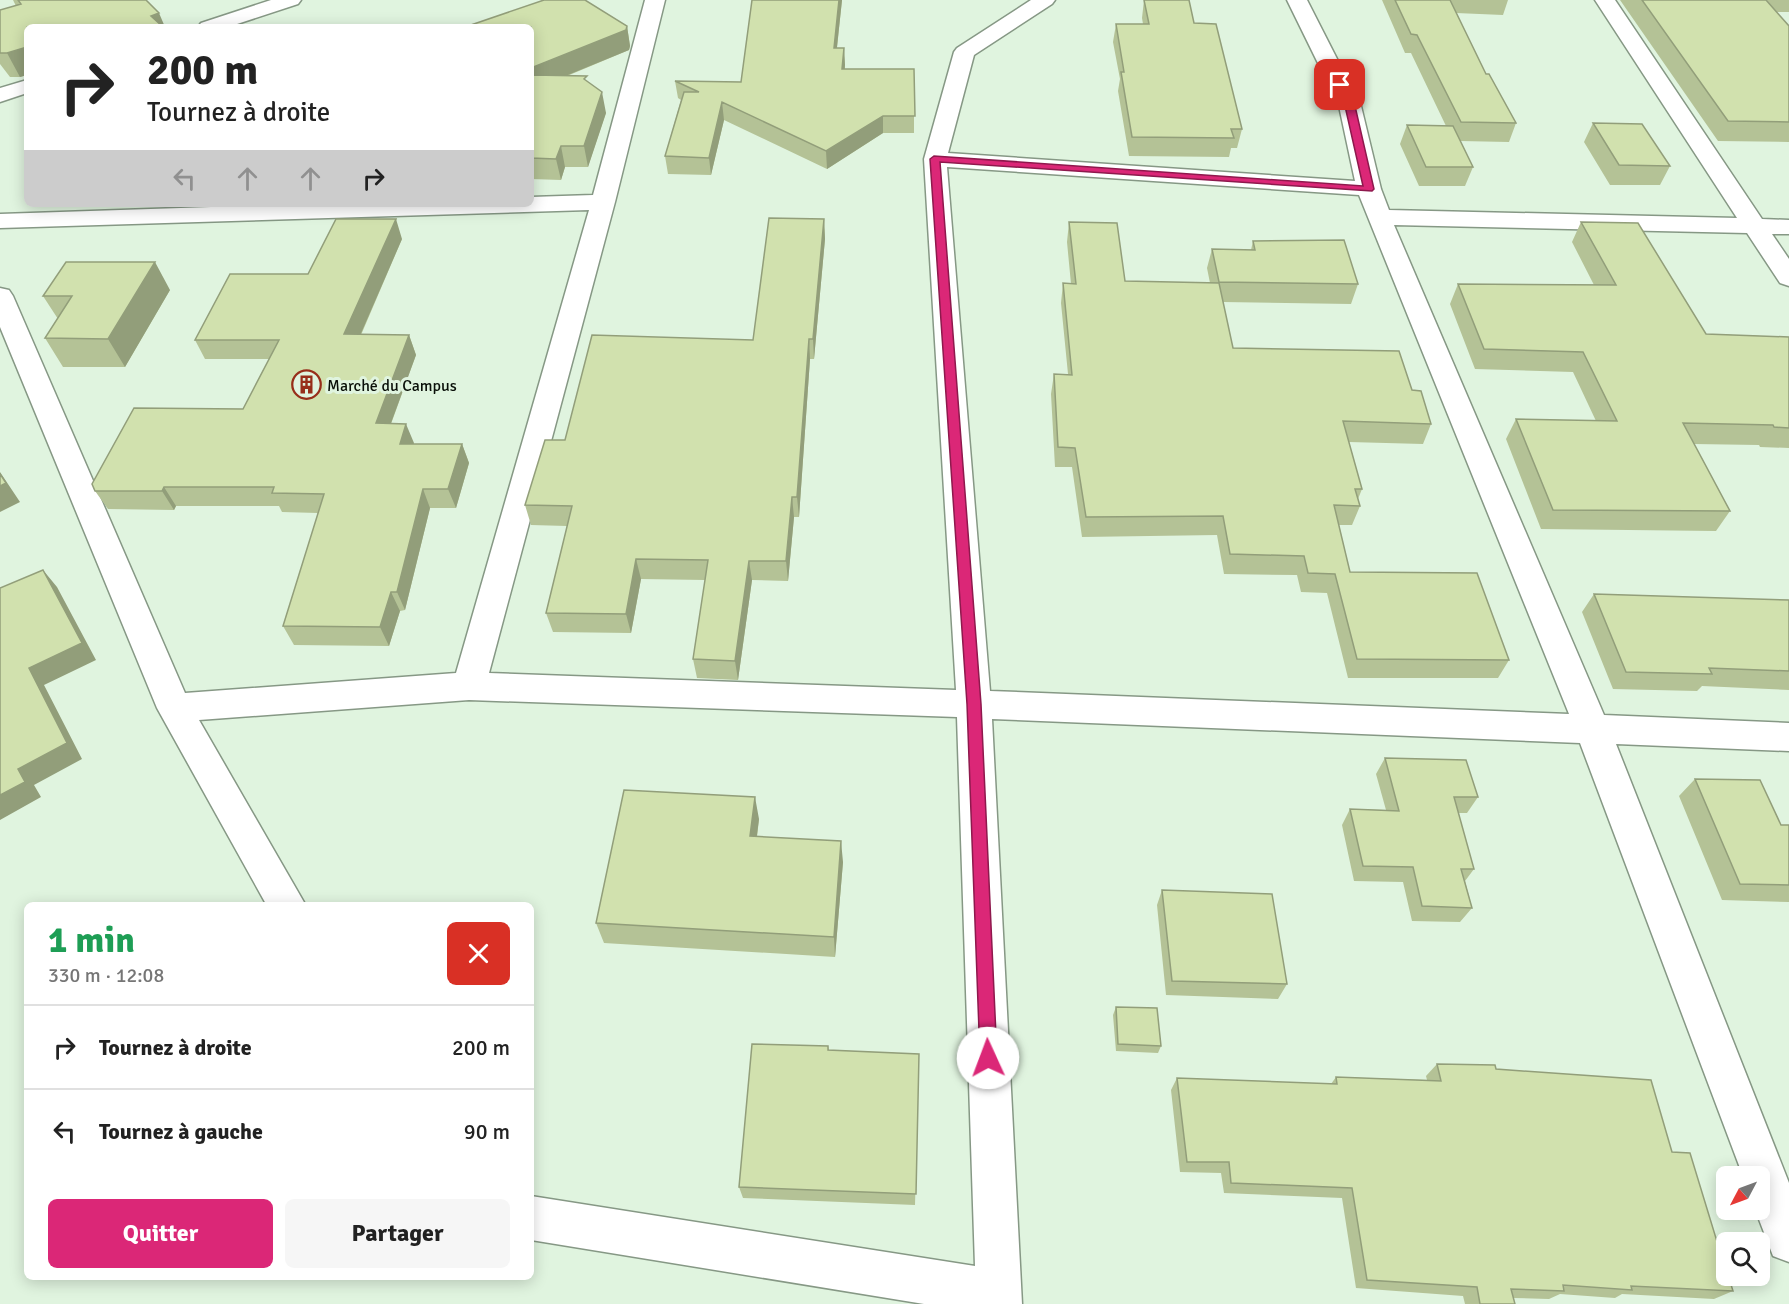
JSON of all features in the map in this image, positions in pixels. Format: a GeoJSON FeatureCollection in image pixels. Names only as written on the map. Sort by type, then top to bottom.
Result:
{"type":"FeatureCollection","features":[{"type":"Feature","properties":{"kind":"street"},"geometry":{"type":"LineString","coordinates":[[217,24],[291,0]]}},
{"type":"Feature","properties":{"kind":"street"},"geometry":{"type":"LineString","coordinates":[[469,686],[603,202],[655,0]]}},
{"type":"Feature","properties":{"kind":"street"},"geometry":{"type":"LineString","coordinates":[[534,1219],[998,1299],[974,704],[934,159],[964,52],[1045,0]]}},
{"type":"Feature","properties":{"kind":"street"},"geometry":{"type":"LineString","coordinates":[[1297,0],[1350,106],[1374,203],[1592,728],[1789,1240]]}},
{"type":"Feature","properties":{"kind":"street"},"geometry":{"type":"LineString","coordinates":[[1605,0],[1789,278]]}},
{"type":"Feature","properties":{"kind":"street"},"geometry":{"type":"LineString","coordinates":[[0,95],[24,87]]}},
{"type":"Feature","properties":{"kind":"street"},"geometry":{"type":"LineString","coordinates":[[934,159],[1374,203],[1789,227]]}},
{"type":"Feature","properties":{"kind":"street"},"geometry":{"type":"LineString","coordinates":[[0,210],[24,202]]}},
{"type":"Feature","properties":{"kind":"street"},"geometry":{"type":"LineString","coordinates":[[534,204],[603,202]]}},
{"type":"Feature","properties":{"kind":"street"},"geometry":{"type":"LineString","coordinates":[[0,221],[436,207]]}},
{"type":"Feature","properties":{"kind":"street"},"geometry":{"type":"LineString","coordinates":[[0,296],[174,708],[285,902]]}},
{"type":"Feature","properties":{"kind":"street"},"geometry":{"type":"LineString","coordinates":[[174,708],[469,686],[1789,737]]}},
{"type":"Feature","properties":{"kind":"building"},"geometry":{"type":"Polygon","coordinates":[[[18,0],[146,0],[159,13],[151,16],[160,24],[24,24],[24,48],[0,53],[0,10],[21,4],[18,0]]]}},
{"type":"Feature","properties":{"kind":"building"},"geometry":{"type":"Polygon","coordinates":[[[544,0],[585,0],[627,26],[626,30],[534,67],[534,24],[474,24],[544,0]]]}},
{"type":"Feature","properties":{"kind":"building"},"geometry":{"type":"Polygon","coordinates":[[[752,0],[839,0],[834,48],[844,48],[842,69],[914,69],[915,116],[883,116],[826,151],[722,102],[709,158],[665,156],[684,92],[699,92],[675,81],[741,82],[752,0]]]}},
{"type":"Feature","properties":{"kind":"building"},"geometry":{"type":"Polygon","coordinates":[[[1144,0],[1189,0],[1194,23],[1216,24],[1242,129],[1231,129],[1234,138],[1132,137],[1116,24],[1149,24],[1144,0]]]}},
{"type":"Feature","properties":{"kind":"building"},"geometry":{"type":"Polygon","coordinates":[[[1395,0],[1450,0],[1486,74],[1489,74],[1516,123],[1461,122],[1417,35],[1411,34],[1395,0]]]}},
{"type":"Feature","properties":{"kind":"building"},"geometry":{"type":"Polygon","coordinates":[[[1642,0],[1766,0],[1789,26],[1789,122],[1728,121],[1642,0]]]}},
{"type":"Feature","properties":{"kind":"building"},"geometry":{"type":"Polygon","coordinates":[[[534,75],[587,76],[584,79],[602,92],[584,146],[561,146],[556,159],[534,158],[534,75]]]}},
{"type":"Feature","properties":{"kind":"building"},"geometry":{"type":"Polygon","coordinates":[[[1593,123],[1642,124],[1670,166],[1619,165],[1593,123]]]}},
{"type":"Feature","properties":{"kind":"building"},"geometry":{"type":"Polygon","coordinates":[[[1407,125],[1453,126],[1473,167],[1426,167],[1407,125]]]}},
{"type":"Feature","properties":{"kind":"building"},"geometry":{"type":"Polygon","coordinates":[[[769,218],[824,219],[813,339],[809,339],[797,497],[792,497],[786,561],[749,561],[735,661],[693,659],[708,560],[636,559],[626,614],[546,613],[572,506],[525,505],[545,440],[565,440],[592,335],[753,340],[769,218]]]}},
{"type":"Feature","properties":{"kind":"building"},"geometry":{"type":"Polygon","coordinates":[[[336,219],[396,219],[344,334],[409,335],[376,423],[406,424],[400,444],[462,444],[448,489],[423,489],[397,592],[391,592],[380,627],[283,626],[324,494],[272,493],[274,487],[164,487],[162,491],[95,491],[92,484],[134,408],[243,409],[279,340],[195,340],[230,274],[308,274],[336,219]]]}},
{"type":"Feature","properties":{"kind":"building"},"geometry":{"type":"Polygon","coordinates":[[[1069,222],[1117,223],[1125,281],[1219,283],[1233,348],[1399,351],[1412,390],[1421,391],[1431,424],[1343,421],[1362,489],[1355,489],[1360,506],[1334,505],[1350,572],[1477,573],[1509,660],[1357,659],[1335,574],[1308,573],[1304,556],[1230,554],[1223,516],[1086,517],[1075,448],[1058,447],[1054,374],[1072,375],[1063,283],[1076,284],[1069,222]]]}},
{"type":"Feature","properties":{"kind":"building"},"geometry":{"type":"Polygon","coordinates":[[[1581,222],[1638,223],[1706,334],[1789,337],[1789,428],[1773,425],[1683,423],[1730,511],[1553,510],[1516,419],[1617,421],[1583,352],[1484,349],[1458,284],[1616,285],[1581,222]]]}},
{"type":"Feature","properties":{"kind":"building"},"geometry":{"type":"Polygon","coordinates":[[[1344,240],[1358,284],[1219,282],[1212,249],[1255,250],[1253,241],[1344,240]]]}},
{"type":"Feature","properties":{"kind":"building"},"geometry":{"type":"Polygon","coordinates":[[[66,262],[155,262],[108,339],[45,338],[72,296],[43,296],[66,262]]]}},
{"type":"Feature","properties":{"kind":"building"},"geometry":{"type":"Polygon","coordinates":[[[0,474],[6,483],[0,486],[0,474]]]}},
{"type":"Feature","properties":{"kind":"building"},"geometry":{"type":"Polygon","coordinates":[[[43,570],[82,643],[29,668],[67,743],[18,769],[25,782],[0,795],[0,588],[43,570]]]}},
{"type":"Feature","properties":{"kind":"building"},"geometry":{"type":"Polygon","coordinates":[[[1594,594],[1789,600],[1789,671],[1709,668],[1712,674],[1626,672],[1594,594]]]}},
{"type":"Feature","properties":{"kind":"building"},"geometry":{"type":"Polygon","coordinates":[[[1385,758],[1466,760],[1478,797],[1454,797],[1474,869],[1461,869],[1472,908],[1422,906],[1413,867],[1363,866],[1350,809],[1399,811],[1385,758]]]}},
{"type":"Feature","properties":{"kind":"building"},"geometry":{"type":"Polygon","coordinates":[[[1695,779],[1760,780],[1781,825],[1789,825],[1789,885],[1740,884],[1695,779]]]}},
{"type":"Feature","properties":{"kind":"building"},"geometry":{"type":"Polygon","coordinates":[[[624,790],[755,797],[750,836],[841,841],[834,937],[596,923],[624,790]]]}},
{"type":"Feature","properties":{"kind":"building"},"geometry":{"type":"Polygon","coordinates":[[[1162,890],[1272,894],[1287,984],[1172,981],[1162,890]]]}},
{"type":"Feature","properties":{"kind":"building"},"geometry":{"type":"Polygon","coordinates":[[[1116,1007],[1157,1008],[1161,1046],[1118,1044],[1116,1007]]]}},
{"type":"Feature","properties":{"kind":"building"},"geometry":{"type":"Polygon","coordinates":[[[752,1044],[828,1046],[828,1050],[919,1054],[916,1194],[739,1187],[752,1044]]]}},
{"type":"Feature","properties":{"kind":"building"},"geometry":{"type":"Polygon","coordinates":[[[1437,1064],[1495,1065],[1496,1069],[1651,1080],[1672,1152],[1690,1153],[1716,1238],[1716,1286],[1731,1286],[1733,1291],[1631,1286],[1632,1290],[1563,1285],[1564,1291],[1511,1289],[1515,1304],[1480,1304],[1477,1287],[1367,1280],[1352,1188],[1231,1183],[1229,1162],[1187,1162],[1177,1078],[1337,1084],[1336,1077],[1441,1081],[1437,1064]]]}},
{"type":"Feature","properties":{"kind":"place","name":"Marché du Campus"},"geometry":{"type":"Point","coordinates":[306,385]}},
{"type":"Feature","properties":{"kind":"route"},"geometry":{"type":"LineString","coordinates":[[988,1058],[974,704],[934,159],[1369,189],[1350,106],[1340,85]]}}]}
